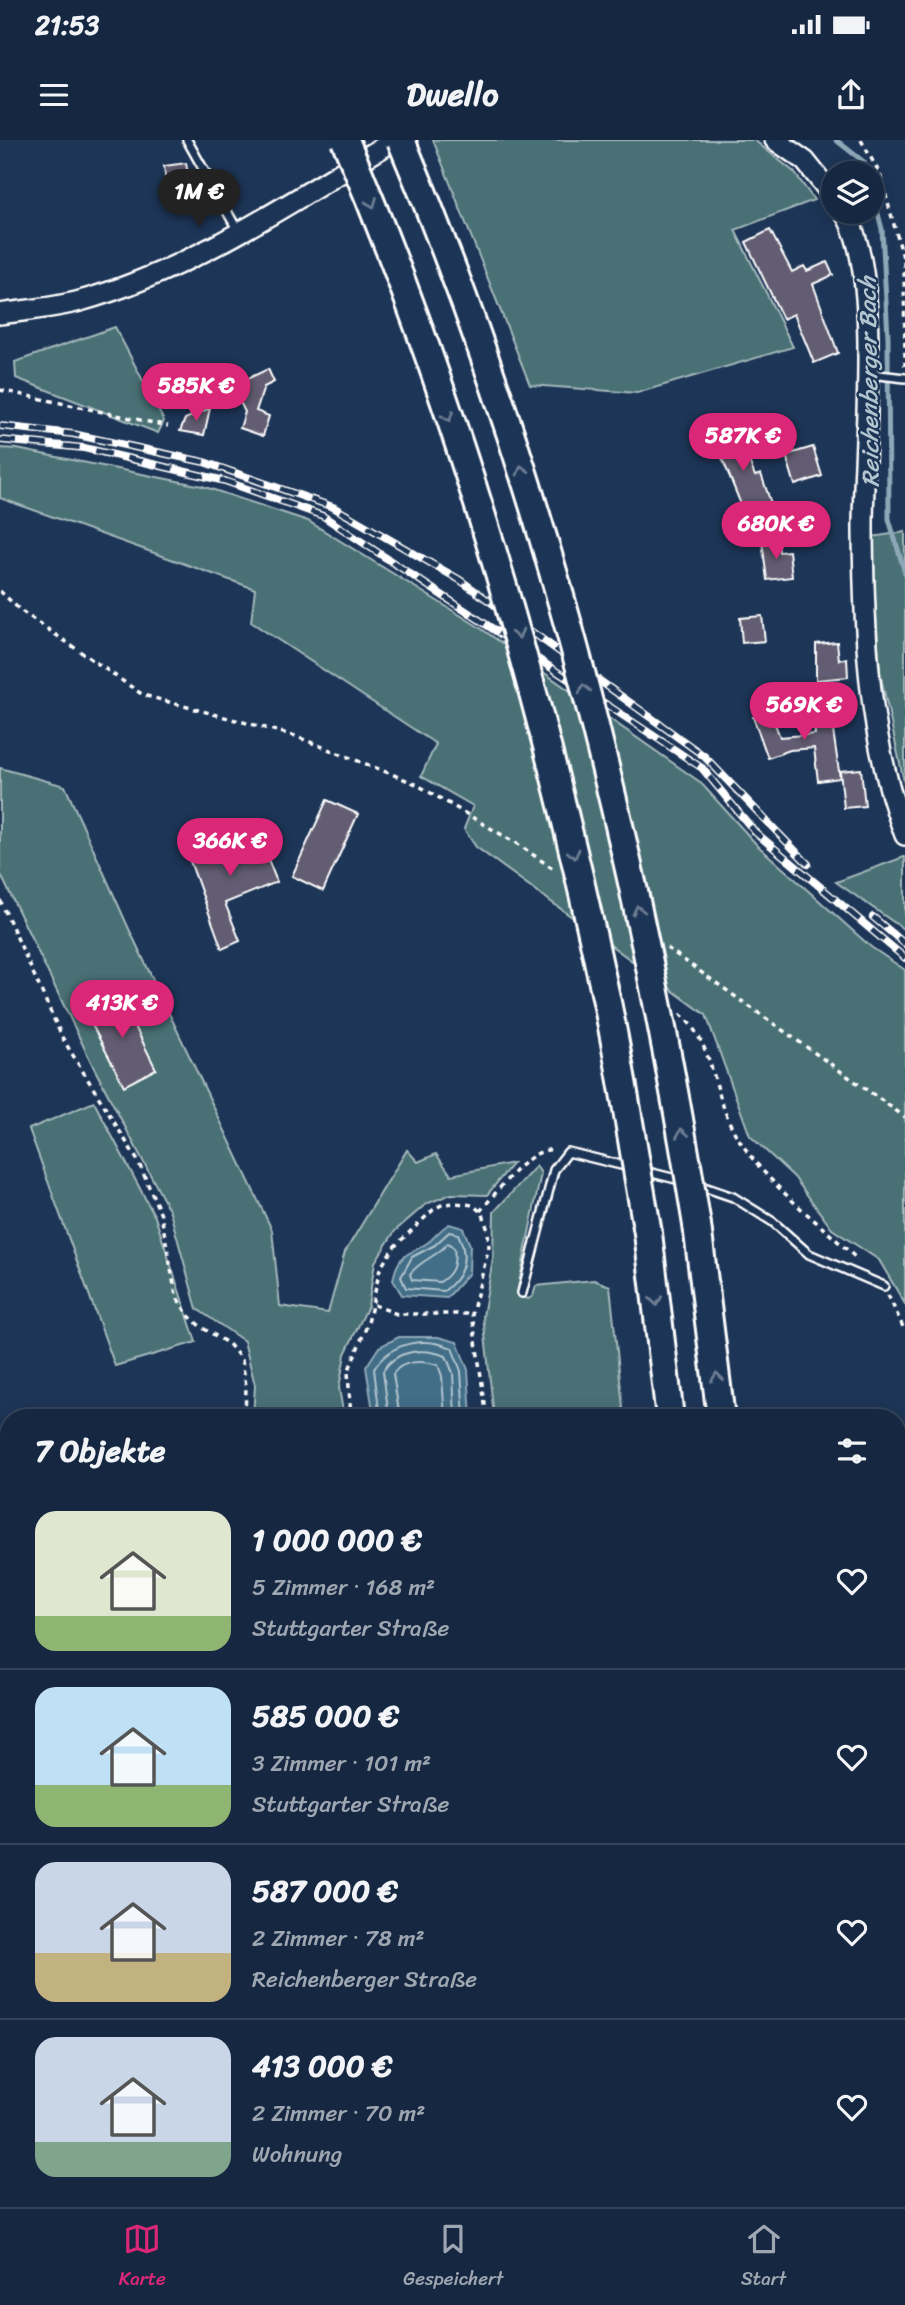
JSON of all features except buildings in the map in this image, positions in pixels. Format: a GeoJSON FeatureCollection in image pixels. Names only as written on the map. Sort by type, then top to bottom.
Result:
{"type":"FeatureCollection","features":[{"type":"Feature","properties":{"kind":"highway"},"geometry":{"type":"LineString","coordinates":[[345,140],[371,201],[459,447],[512,611],[562,800],[608,1006],[648,1233],[669,1409]]}},
{"type":"Feature","properties":{"kind":"highway"},"geometry":{"type":"LineString","coordinates":[[401,140],[511,432],[561,598],[627,860],[658,997],[696,1224],[720,1409]]}},
{"type":"Feature","properties":{"kind":"main road"},"geometry":{"type":"LineString","coordinates":[[0,314],[79,301],[146,283],[395,140]]}},
{"type":"Feature","properties":{"kind":"main road"},"geometry":{"type":"LineString","coordinates":[[775,140],[805,161],[821,181]]}},
{"type":"Feature","properties":{"kind":"main road"},"geometry":{"type":"LineString","coordinates":[[849,224],[860,250],[866,290],[871,374],[863,531],[868,675],[890,796],[905,835]]}},
{"type":"Feature","properties":{"kind":"lane"},"geometry":{"type":"LineString","coordinates":[[187,140],[239,232]]}},
{"type":"Feature","properties":{"kind":"lane"},"geometry":{"type":"LineString","coordinates":[[871,374],[903,378]]}},
{"type":"Feature","properties":{"kind":"lane"},"geometry":{"type":"LineString","coordinates":[[522,1293],[554,1170],[568,1152],[701,1185],[733,1197],[773,1222],[809,1254],[884,1286]]}},
{"type":"Feature","properties":{"kind":"path"},"geometry":{"type":"LineString","coordinates":[[861,140],[880,174],[904,261],[903,378]]}},
{"type":"Feature","properties":{"kind":"path"},"geometry":{"type":"LineString","coordinates":[[0,390],[169,426]]}},
{"type":"Feature","properties":{"kind":"path"},"geometry":{"type":"LineString","coordinates":[[0,591],[20,610],[143,695],[295,736],[414,783],[492,829]]}},
{"type":"Feature","properties":{"kind":"path"},"geometry":{"type":"LineString","coordinates":[[0,900],[63,1039],[138,1161],[161,1215],[176,1296],[188,1315],[201,1327],[229,1344],[242,1360],[246,1386],[245,1409]]}},
{"type":"Feature","properties":{"kind":"path"},"geometry":{"type":"LineString","coordinates":[[715,982],[905,1117]]}},
{"type":"Feature","properties":{"kind":"path"},"geometry":{"type":"LineString","coordinates":[[680,1013],[689,1021],[705,1048],[724,1114],[739,1140],[804,1214],[860,1262]]}},
{"type":"Feature","properties":{"kind":"path"},"geometry":{"type":"LineString","coordinates":[[480,1211],[527,1159],[547,1149],[568,1152]]}},
{"type":"Feature","properties":{"kind":"path"},"geometry":{"type":"LineString","coordinates":[[350,1409],[348,1372],[374,1306],[380,1269],[393,1248],[443,1203],[473,1205],[480,1211],[488,1231],[489,1247],[472,1314],[485,1409]]}},
{"type":"Feature","properties":{"kind":"path"},"geometry":{"type":"LineString","coordinates":[[884,1286],[905,1331]]}},
{"type":"Feature","properties":{"kind":"path"},"geometry":{"type":"LineString","coordinates":[[374,1306],[397,1314],[472,1314]]}},
{"type":"Feature","properties":{"kind":"green space"},"geometry":{"type":"Polygon","coordinates":[[[433,140],[754,140],[794,172],[814,200],[735,230],[793,347],[637,393],[530,385],[433,140]]]}},
{"type":"Feature","properties":{"kind":"green space"},"geometry":{"type":"Polygon","coordinates":[[[115,327],[164,421],[158,433],[16,378],[15,362],[115,327]]]}},
{"type":"Feature","properties":{"kind":"green space"},"geometry":{"type":"Polygon","coordinates":[[[0,448],[17,449],[202,486],[308,521],[476,625],[700,782],[757,845],[871,947],[905,970],[905,1304],[879,1260],[832,1229],[794,1177],[750,1136],[706,1015],[476,847],[464,829],[473,806],[421,776],[436,744],[251,622],[255,589],[0,498],[0,448]]]}},
{"type":"Feature","properties":{"kind":"green space"},"geometry":{"type":"Polygon","coordinates":[[[905,532],[905,786],[880,673],[871,537],[905,532]]]}},
{"type":"Feature","properties":{"kind":"green space"},"geometry":{"type":"Polygon","coordinates":[[[0,768],[65,786],[129,929],[272,1230],[280,1306],[328,1313],[345,1252],[407,1150],[418,1162],[436,1154],[451,1175],[513,1163],[487,1195],[451,1194],[426,1204],[395,1231],[375,1262],[368,1306],[345,1354],[339,1388],[343,1409],[254,1409],[255,1385],[244,1341],[197,1309],[170,1212],[94,1068],[0,873],[0,768]]]}},
{"type":"Feature","properties":{"kind":"green space"},"geometry":{"type":"Polygon","coordinates":[[[904,857],[905,930],[836,882],[904,857]]]}},
{"type":"Feature","properties":{"kind":"green space"},"geometry":{"type":"Polygon","coordinates":[[[94,1102],[155,1217],[196,1342],[115,1366],[29,1129],[94,1102]]]}},
{"type":"Feature","properties":{"kind":"green space"},"geometry":{"type":"Polygon","coordinates":[[[536,1166],[541,1173],[517,1293],[528,1299],[533,1296],[536,1286],[594,1280],[610,1286],[623,1409],[493,1409],[483,1316],[493,1259],[494,1212],[536,1166]]]}},
{"type":"Feature","properties":{"kind":"water"},"geometry":{"type":"Polygon","coordinates":[[[449,1224],[463,1228],[470,1245],[469,1273],[447,1298],[402,1295],[393,1280],[399,1263],[407,1254],[431,1240],[449,1224]]]}},
{"type":"Feature","properties":{"kind":"water"},"geometry":{"type":"Polygon","coordinates":[[[399,1337],[438,1337],[457,1342],[468,1370],[470,1409],[373,1409],[366,1367],[379,1347],[399,1337]]]}},
{"type":"Feature","properties":{"kind":"waterway","name":"Reichenberger Bach"},"geometry":{"type":"LineString","coordinates":[[836,140],[863,161]]}},
{"type":"Feature","properties":{"kind":"waterway","name":"Reichenberger Bach"},"geometry":{"type":"LineString","coordinates":[[881,224],[888,337],[889,519],[905,573]]}},
{"type":"Feature","properties":{"kind":"railway"},"geometry":{"type":"LineString","coordinates":[[0,426],[73,434],[204,462],[333,507],[460,580],[704,756],[808,864]]}},
{"type":"Feature","properties":{"kind":"railway"},"geometry":{"type":"LineString","coordinates":[[0,440],[84,448],[225,481],[323,516],[702,768],[755,832],[905,958]]}},
{"type":"Feature","properties":{"kind":"railway"},"geometry":{"type":"LineString","coordinates":[[873,917],[905,944]]}}]}
